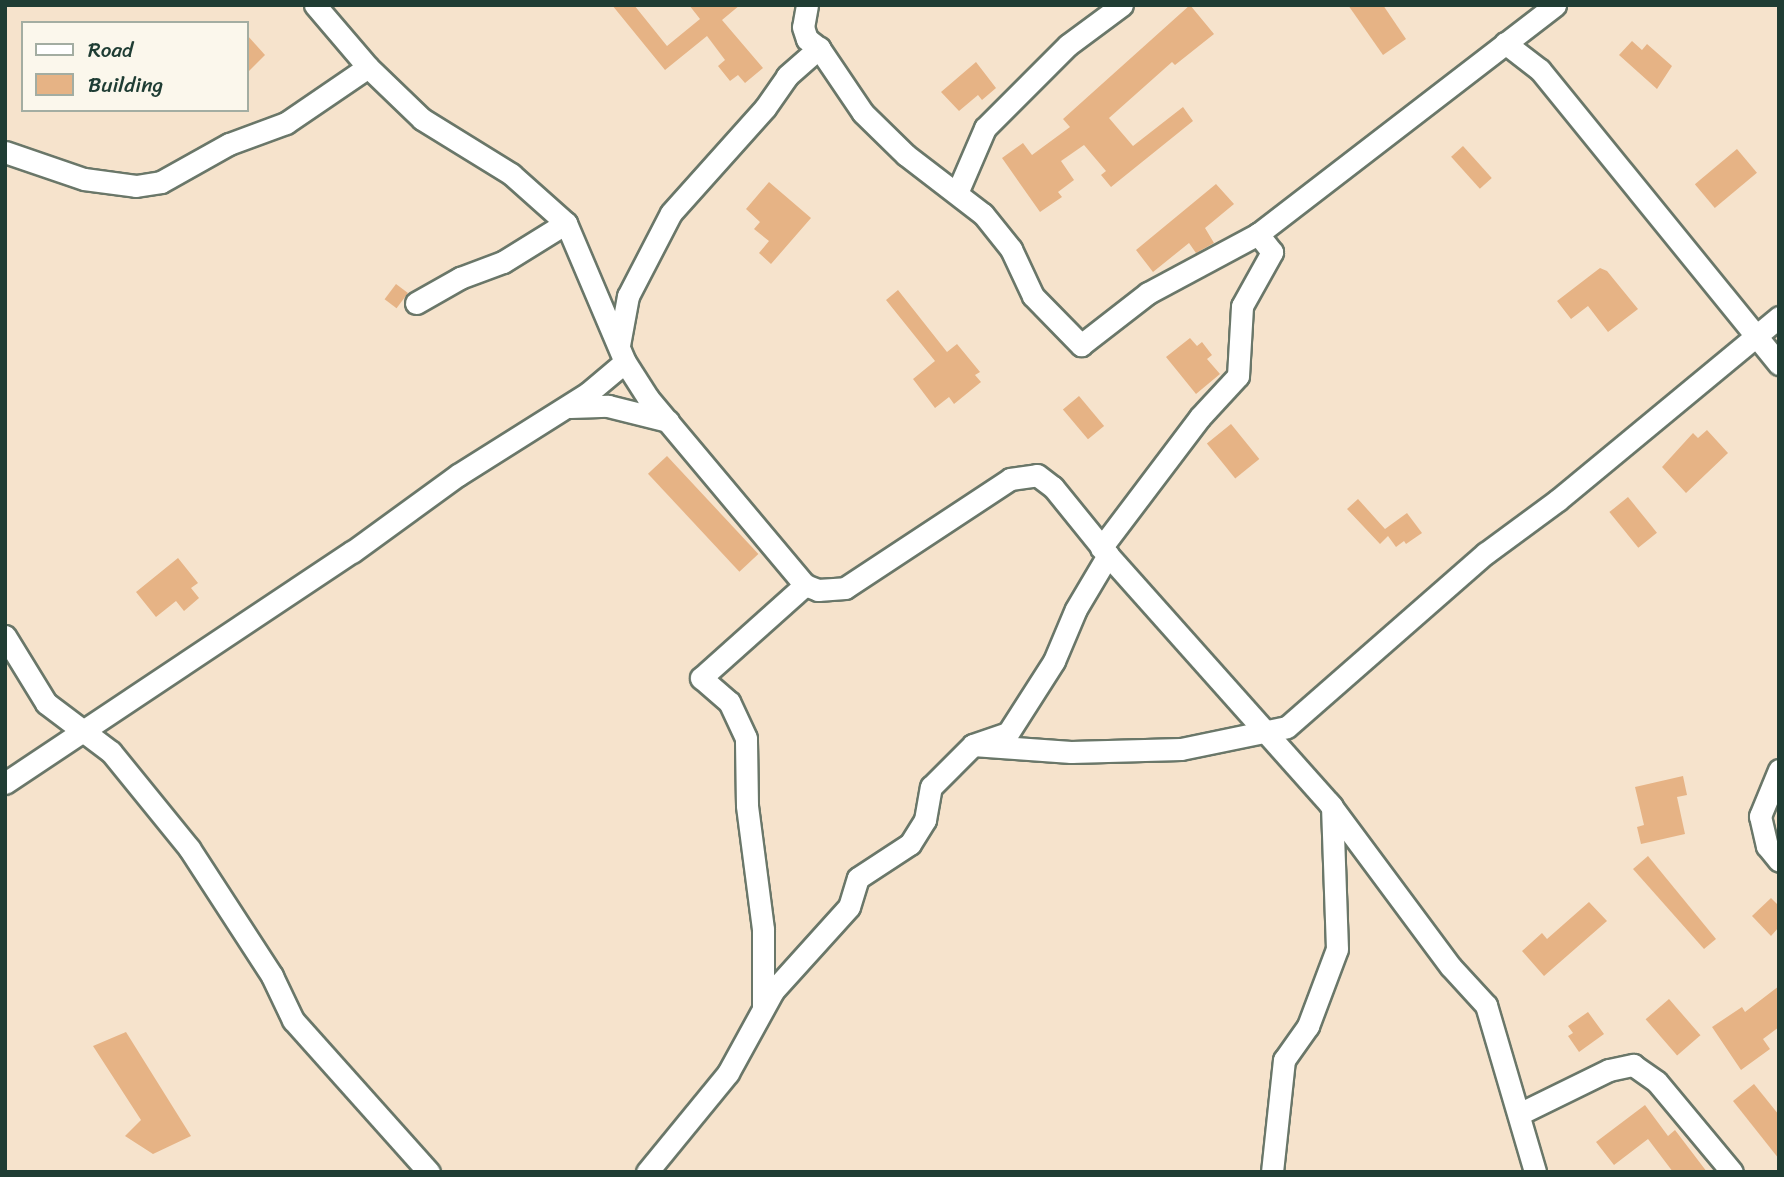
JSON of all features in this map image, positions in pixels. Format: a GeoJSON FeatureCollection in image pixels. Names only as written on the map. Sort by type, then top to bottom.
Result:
{"type":"FeatureCollection","features":[{"type":"Feature","properties":{"kind":"street"},"geometry":{"type":"LineString","coordinates":[[315,5],[368,67],[422,119],[512,174],[566,223],[622,355],[668,421],[805,585],[818,590],[845,588],[1006,481],[1037,475],[1053,487],[1105,552],[1332,806],[1451,967],[1486,1005],[1535,1172]]}},
{"type":"Feature","properties":{"kind":"street"},"geometry":{"type":"LineString","coordinates":[[957,193],[985,128],[1077,36],[1122,5]]}},
{"type":"Feature","properties":{"kind":"street"},"geometry":{"type":"LineString","coordinates":[[802,8],[807,39],[818,48],[863,113],[906,155],[957,193],[994,226],[1033,296],[1081,345],[1147,293],[1258,234],[1555,5]]}},
{"type":"Feature","properties":{"kind":"street"},"geometry":{"type":"LineString","coordinates":[[1505,43],[1540,70],[1779,364]]}},
{"type":"Feature","properties":{"kind":"street"},"geometry":{"type":"LineString","coordinates":[[5,783],[564,408],[622,355],[628,296],[671,213],[765,108],[787,76],[818,48]]}},
{"type":"Feature","properties":{"kind":"street"},"geometry":{"type":"LineString","coordinates":[[5,152],[84,179],[136,186],[161,182],[229,144],[286,123],[368,67]]}},
{"type":"Feature","properties":{"kind":"street"},"geometry":{"type":"LineString","coordinates":[[416,303],[460,278],[503,262],[566,223]]}},
{"type":"Feature","properties":{"kind":"street"},"geometry":{"type":"LineString","coordinates":[[647,1172],[728,1073],[772,991],[849,907],[858,878],[910,844],[925,820],[932,787],[973,745],[1008,733],[1054,662],[1076,609],[1105,552],[1200,417],[1238,376],[1242,348],[1237,331],[1242,306],[1272,252],[1258,234]]}},
{"type":"Feature","properties":{"kind":"street"},"geometry":{"type":"LineString","coordinates":[[973,745],[1071,752],[1181,749],[1268,734],[1302,717],[1486,553],[1558,500],[1779,317]]}},
{"type":"Feature","properties":{"kind":"street"},"geometry":{"type":"LineString","coordinates":[[564,408],[608,406],[668,421]]}},
{"type":"Feature","properties":{"kind":"street"},"geometry":{"type":"LineString","coordinates":[[762,1011],[763,929],[747,804],[746,738],[729,702],[701,678],[805,585]]}},
{"type":"Feature","properties":{"kind":"street"},"geometry":{"type":"LineString","coordinates":[[5,636],[46,704],[63,719],[86,729],[111,752],[189,848],[272,976],[293,1020],[429,1172]]}},
{"type":"Feature","properties":{"kind":"street"},"geometry":{"type":"LineString","coordinates":[[1779,770],[1760,816],[1767,846],[1779,860]]}},
{"type":"Feature","properties":{"kind":"street"},"geometry":{"type":"LineString","coordinates":[[1272,1172],[1284,1060],[1308,1026],[1337,948],[1332,806]]}},
{"type":"Feature","properties":{"kind":"street"},"geometry":{"type":"LineString","coordinates":[[1519,1114],[1609,1069],[1633,1065],[1657,1083],[1732,1172]]}},
{"type":"Feature","properties":{"kind":"building"},"geometry":{"type":"Polygon","coordinates":[[[612,5],[634,5],[667,46],[700,19],[689,5],[740,5],[722,20],[763,68],[745,83],[738,75],[730,81],[718,66],[725,60],[707,36],[665,70],[612,5]]]}},
{"type":"Feature","properties":{"kind":"building"},"geometry":{"type":"Polygon","coordinates":[[[1190,5],[1214,34],[1175,65],[1172,62],[1109,118],[1133,146],[1183,107],[1193,121],[1111,187],[1101,175],[1106,171],[1084,145],[1061,161],[1074,180],[1058,192],[1062,197],[1040,212],[1002,158],[1023,143],[1032,155],[1070,127],[1063,119],[1190,5]]]}},
{"type":"Feature","properties":{"kind":"building"},"geometry":{"type":"Polygon","coordinates":[[[1348,5],[1383,5],[1406,39],[1383,55],[1348,5]]]}},
{"type":"Feature","properties":{"kind":"building"},"geometry":{"type":"Polygon","coordinates":[[[248,36],[265,55],[248,72],[248,36]]]}},
{"type":"Feature","properties":{"kind":"building"},"geometry":{"type":"Polygon","coordinates":[[[1632,41],[1642,50],[1647,44],[1672,66],[1657,89],[1619,55],[1632,41]]]}},
{"type":"Feature","properties":{"kind":"building"},"geometry":{"type":"Polygon","coordinates":[[[976,62],[996,88],[982,100],[978,95],[959,111],[941,92],[976,62]]]}},
{"type":"Feature","properties":{"kind":"building"},"geometry":{"type":"Polygon","coordinates":[[[1463,146],[1492,178],[1480,189],[1451,157],[1463,146]]]}},
{"type":"Feature","properties":{"kind":"building"},"geometry":{"type":"Polygon","coordinates":[[[1737,149],[1757,173],[1715,208],[1695,184],[1737,149]]]}},
{"type":"Feature","properties":{"kind":"building"},"geometry":{"type":"Polygon","coordinates":[[[769,182],[811,218],[771,264],[759,253],[769,241],[754,229],[760,222],[746,209],[769,182]]]}},
{"type":"Feature","properties":{"kind":"building"},"geometry":{"type":"Polygon","coordinates":[[[1216,184],[1234,204],[1205,228],[1214,243],[1196,253],[1189,243],[1153,272],[1136,250],[1216,184]]]}},
{"type":"Feature","properties":{"kind":"building"},"geometry":{"type":"Polygon","coordinates":[[[1600,268],[1607,271],[1638,309],[1608,332],[1588,306],[1571,319],[1557,301],[1600,268]]]}},
{"type":"Feature","properties":{"kind":"building"},"geometry":{"type":"Polygon","coordinates":[[[396,284],[408,293],[397,308],[385,299],[396,284]]]}},
{"type":"Feature","properties":{"kind":"building"},"geometry":{"type":"Polygon","coordinates":[[[898,290],[947,352],[957,344],[980,372],[975,375],[981,382],[954,404],[949,397],[935,408],[913,379],[935,361],[886,300],[898,290]]]}},
{"type":"Feature","properties":{"kind":"building"},"geometry":{"type":"Polygon","coordinates":[[[1190,338],[1197,346],[1202,342],[1212,355],[1207,359],[1220,374],[1196,394],[1166,357],[1190,338]]]}},
{"type":"Feature","properties":{"kind":"building"},"geometry":{"type":"Polygon","coordinates":[[[1079,396],[1104,426],[1088,439],[1063,409],[1079,396]]]}},
{"type":"Feature","properties":{"kind":"building"},"geometry":{"type":"Polygon","coordinates":[[[1231,424],[1259,459],[1235,478],[1207,444],[1231,424]]]}},
{"type":"Feature","properties":{"kind":"building"},"geometry":{"type":"Polygon","coordinates":[[[1707,430],[1728,453],[1686,493],[1662,467],[1693,433],[1698,438],[1707,430]]]}},
{"type":"Feature","properties":{"kind":"building"},"geometry":{"type":"Polygon","coordinates":[[[667,456],[758,554],[739,572],[648,474],[667,456]]]}},
{"type":"Feature","properties":{"kind":"building"},"geometry":{"type":"Polygon","coordinates":[[[1628,497],[1657,533],[1638,548],[1609,512],[1628,497]]]}},
{"type":"Feature","properties":{"kind":"building"},"geometry":{"type":"Polygon","coordinates":[[[1358,499],[1385,529],[1407,513],[1422,533],[1396,547],[1388,536],[1380,544],[1347,509],[1358,499]]]}},
{"type":"Feature","properties":{"kind":"building"},"geometry":{"type":"Polygon","coordinates":[[[178,558],[198,583],[191,588],[199,598],[184,611],[176,601],[156,617],[136,592],[178,558]]]}},
{"type":"Feature","properties":{"kind":"building"},"geometry":{"type":"Polygon","coordinates":[[[1683,776],[1687,795],[1677,797],[1685,834],[1641,844],[1637,827],[1644,825],[1635,787],[1683,776]]]}},
{"type":"Feature","properties":{"kind":"building"},"geometry":{"type":"Polygon","coordinates":[[[1648,856],[1716,939],[1704,949],[1633,869],[1648,856]]]}},
{"type":"Feature","properties":{"kind":"building"},"geometry":{"type":"Polygon","coordinates":[[[1771,898],[1779,906],[1779,927],[1771,936],[1752,916],[1771,898]]]}},
{"type":"Feature","properties":{"kind":"building"},"geometry":{"type":"Polygon","coordinates":[[[1589,902],[1607,921],[1544,976],[1522,951],[1542,933],[1547,939],[1589,902]]]}},
{"type":"Feature","properties":{"kind":"building"},"geometry":{"type":"Polygon","coordinates":[[[1779,986],[1779,1027],[1763,1039],[1770,1049],[1741,1070],[1712,1027],[1742,1007],[1745,1012],[1779,986]]]}},
{"type":"Feature","properties":{"kind":"building"},"geometry":{"type":"Polygon","coordinates":[[[1669,999],[1700,1035],[1677,1056],[1646,1019],[1669,999]]]}},
{"type":"Feature","properties":{"kind":"building"},"geometry":{"type":"Polygon","coordinates":[[[1588,1012],[1604,1034],[1579,1052],[1568,1036],[1573,1033],[1568,1026],[1588,1012]]]}},
{"type":"Feature","properties":{"kind":"building"},"geometry":{"type":"Polygon","coordinates":[[[126,1032],[191,1136],[153,1154],[125,1136],[141,1120],[93,1046],[126,1032]]]}},
{"type":"Feature","properties":{"kind":"building"},"geometry":{"type":"Polygon","coordinates":[[[1754,1084],[1779,1115],[1779,1159],[1733,1101],[1754,1084]]]}},
{"type":"Feature","properties":{"kind":"building"},"geometry":{"type":"Polygon","coordinates":[[[1645,1105],[1668,1136],[1675,1130],[1707,1172],[1673,1172],[1648,1139],[1614,1165],[1596,1142],[1645,1105]]]}}]}
